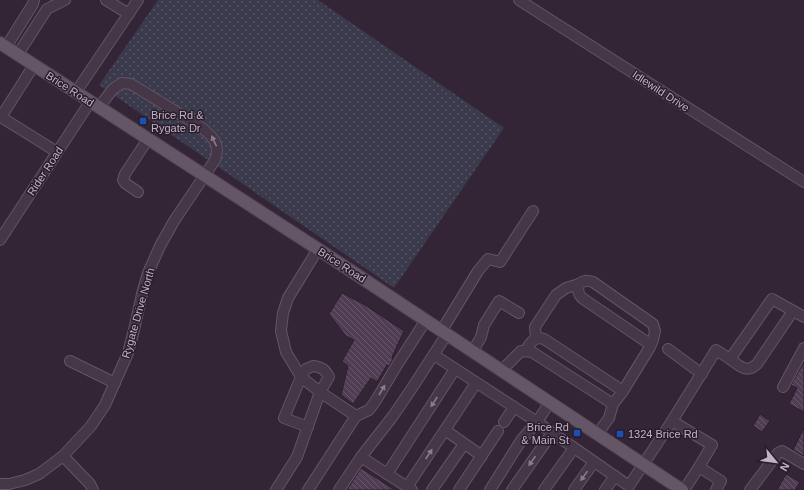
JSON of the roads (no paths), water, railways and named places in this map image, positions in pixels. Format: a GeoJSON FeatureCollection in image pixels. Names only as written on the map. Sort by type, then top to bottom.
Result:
{"type":"FeatureCollection","features":[{"type":"Feature","properties":{"kind":"main road","name":"Brice Road"},"geometry":{"type":"LineString","coordinates":[[3,45],[445,332],[683,490]]}},
{"type":"Feature","properties":{"kind":"street"},"geometry":{"type":"LineString","coordinates":[[3,45],[33,4],[34,0]]}},
{"type":"Feature","properties":{"kind":"street"},"geometry":{"type":"LineString","coordinates":[[18,54],[47,9],[65,0]]}},
{"type":"Feature","properties":{"kind":"street"},"geometry":{"type":"LineString","coordinates":[[106,0],[129,14]]}},
{"type":"Feature","properties":{"kind":"street"},"geometry":{"type":"LineString","coordinates":[[76,92],[138,0]]}},
{"type":"Feature","properties":{"kind":"street","name":"Idlewild Drive"},"geometry":{"type":"LineString","coordinates":[[518,0],[804,182]]}},
{"type":"Feature","properties":{"kind":"street"},"geometry":{"type":"LineString","coordinates":[[34,64],[1,117],[57,152]]}},
{"type":"Feature","properties":{"kind":"street","name":"Rider Road"},"geometry":{"type":"LineString","coordinates":[[0,240],[57,152],[94,104],[122,83],[132,84],[201,127],[211,135],[216,144],[217,155],[204,176]]}},
{"type":"Feature","properties":{"kind":"street"},"geometry":{"type":"LineString","coordinates":[[138,192],[125,184],[123,180],[125,174],[148,139]]}},
{"type":"Feature","properties":{"kind":"street","name":"Rygate Drive North"},"geometry":{"type":"LineString","coordinates":[[5,484],[25,480],[39,474],[64,456],[91,426],[105,405],[128,353],[148,273],[174,221],[204,176]]}},
{"type":"Feature","properties":{"kind":"street"},"geometry":{"type":"LineString","coordinates":[[339,490],[361,457],[393,416],[434,356],[445,332],[478,271],[488,259],[500,262],[533,211]]}},
{"type":"Feature","properties":{"kind":"street"},"geometry":{"type":"LineString","coordinates":[[318,249],[288,298],[282,313],[281,331],[286,352],[301,377],[320,392],[356,416]]}},
{"type":"Feature","properties":{"kind":"street"},"geometry":{"type":"LineString","coordinates":[[536,338],[535,327],[556,295],[566,288],[588,280],[653,324],[655,331],[651,345],[623,391],[613,404],[609,418],[598,434]]}},
{"type":"Feature","properties":{"kind":"street"},"geometry":{"type":"LineString","coordinates":[[579,284],[579,295],[582,298],[651,345]]}},
{"type":"Feature","properties":{"kind":"street"},"geometry":{"type":"LineString","coordinates":[[730,359],[772,299],[804,317]]}},
{"type":"Feature","properties":{"kind":"street"},"geometry":{"type":"LineString","coordinates":[[473,351],[481,337],[484,325],[499,301],[519,313]]}},
{"type":"Feature","properties":{"kind":"street"},"geometry":{"type":"LineString","coordinates":[[434,356],[537,422],[615,476],[630,489],[644,464],[716,350],[744,368],[753,368],[758,364],[793,311]]}},
{"type":"Feature","properties":{"kind":"street"},"geometry":{"type":"LineString","coordinates":[[308,490],[356,416],[369,410],[375,402],[426,320]]}},
{"type":"Feature","properties":{"kind":"street"},"geometry":{"type":"LineString","coordinates":[[525,351],[533,340],[538,337],[544,338],[623,391]]}},
{"type":"Feature","properties":{"kind":"street"},"geometry":{"type":"LineString","coordinates":[[783,387],[804,348]]}},
{"type":"Feature","properties":{"kind":"street"},"geometry":{"type":"LineString","coordinates":[[668,350],[702,374]]}},
{"type":"Feature","properties":{"kind":"street"},"geometry":{"type":"LineString","coordinates":[[502,370],[521,351],[532,352],[613,404]]}},
{"type":"Feature","properties":{"kind":"street"},"geometry":{"type":"LineString","coordinates":[[70,361],[115,383]]}},
{"type":"Feature","properties":{"kind":"street"},"geometry":{"type":"LineString","coordinates":[[276,490],[297,457],[308,427],[320,392],[329,376],[326,370],[319,366],[313,366],[306,369],[301,377],[284,418],[308,427]]}},
{"type":"Feature","properties":{"kind":"street"},"geometry":{"type":"LineString","coordinates":[[387,474],[455,370]]}},
{"type":"Feature","properties":{"kind":"street"},"geometry":{"type":"LineString","coordinates":[[361,457],[410,488],[445,430],[476,383]]}},
{"type":"Feature","properties":{"kind":"street"},"geometry":{"type":"LineString","coordinates":[[490,490],[522,439],[537,422],[550,402]]}},
{"type":"Feature","properties":{"kind":"street"},"geometry":{"type":"LineString","coordinates":[[504,422],[514,407]]}},
{"type":"Feature","properties":{"kind":"street"},"geometry":{"type":"LineString","coordinates":[[672,421],[712,445],[683,490]]}},
{"type":"Feature","properties":{"kind":"street"},"geometry":{"type":"LineString","coordinates":[[445,430],[482,456]]}},
{"type":"Feature","properties":{"kind":"street"},"geometry":{"type":"LineString","coordinates":[[459,490],[498,431]]}},
{"type":"Feature","properties":{"kind":"street"},"geometry":{"type":"LineString","coordinates":[[512,490],[552,433]]}},
{"type":"Feature","properties":{"kind":"street"},"geometry":{"type":"LineString","coordinates":[[432,490],[464,444]]}},
{"type":"Feature","properties":{"kind":"street"},"geometry":{"type":"LineString","coordinates":[[544,490],[574,448]]}},
{"type":"Feature","properties":{"kind":"street"},"geometry":{"type":"LineString","coordinates":[[750,490],[778,453],[782,451],[804,464]]}},
{"type":"Feature","properties":{"kind":"street"},"geometry":{"type":"LineString","coordinates":[[64,456],[90,484],[93,490]]}},
{"type":"Feature","properties":{"kind":"street"},"geometry":{"type":"LineString","coordinates":[[574,490],[594,462]]}},
{"type":"Feature","properties":{"kind":"street"},"geometry":{"type":"LineString","coordinates":[[699,467],[721,481],[716,490]]}},
{"type":"Feature","properties":{"kind":"street"},"geometry":{"type":"LineString","coordinates":[[605,490],[615,476]]}},
{"type":"Feature","properties":{"kind":"place","name":"Brice Rd & Rygate Dr"},"geometry":{"type":"Point","coordinates":[143,121]}},
{"type":"Feature","properties":{"kind":"place","name":"Brice Rd & Main St"},"geometry":{"type":"Point","coordinates":[577,433]}},
{"type":"Feature","properties":{"kind":"place","name":"1324 Brice Rd"},"geometry":{"type":"Point","coordinates":[620,434]}}]}
